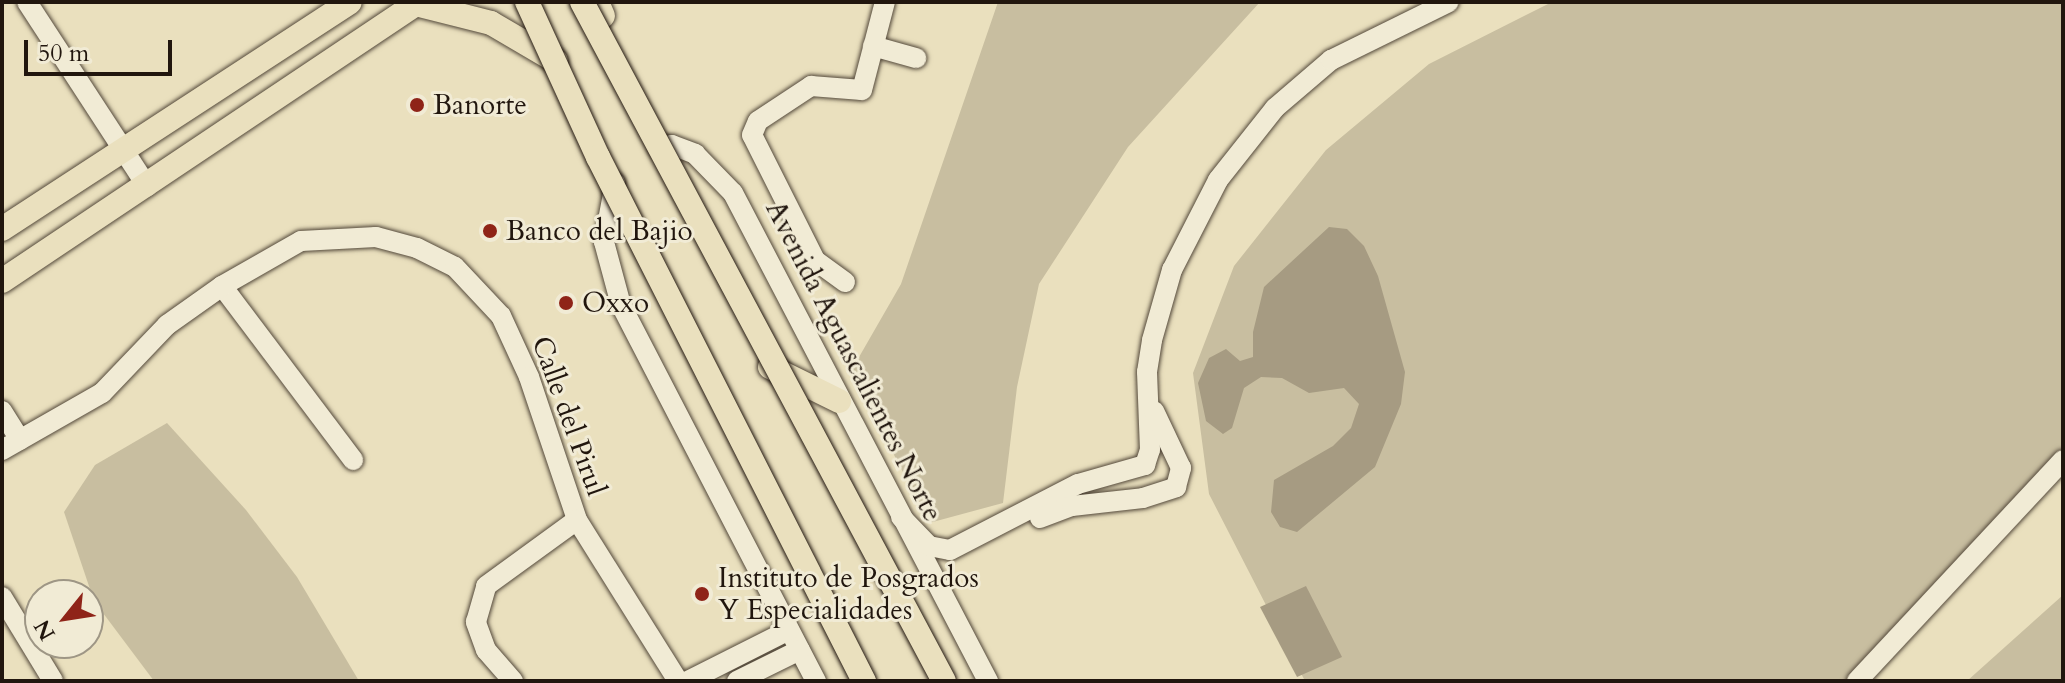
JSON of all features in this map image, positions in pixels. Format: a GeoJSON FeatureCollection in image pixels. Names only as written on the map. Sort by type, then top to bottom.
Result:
{"type":"FeatureCollection","features":[{"type":"Feature","properties":{"kind":"main road"},"geometry":{"type":"LineString","coordinates":[[2,229],[350,2]]}},
{"type":"Feature","properties":{"kind":"main road"},"geometry":{"type":"LineString","coordinates":[[525,2],[876,681]]}},
{"type":"Feature","properties":{"kind":"main road"},"geometry":{"type":"LineString","coordinates":[[525,2],[598,157],[864,681]]}},
{"type":"Feature","properties":{"kind":"main road"},"geometry":{"type":"LineString","coordinates":[[584,2],[944,681]]}},
{"type":"Feature","properties":{"kind":"main road"},"geometry":{"type":"LineString","coordinates":[[596,2],[602,34],[770,367],[936,681]]}},
{"type":"Feature","properties":{"kind":"main road"},"geometry":{"type":"LineString","coordinates":[[2,281],[417,3],[491,23],[556,61]]}},
{"type":"Feature","properties":{"kind":"main road"},"geometry":{"type":"LineString","coordinates":[[770,367],[839,401]]}},
{"type":"Feature","properties":{"kind":"street"},"geometry":{"type":"LineString","coordinates":[[27,2],[147,186]]}},
{"type":"Feature","properties":{"kind":"street"},"geometry":{"type":"LineString","coordinates":[[845,282],[815,260],[752,135],[758,121],[811,86],[862,90],[885,2]]}},
{"type":"Feature","properties":{"kind":"street"},"geometry":{"type":"LineString","coordinates":[[901,517],[929,546],[944,551],[1078,484],[1139,470],[1150,450],[1147,392],[1152,340],[1172,270],[1218,180],[1275,108],[1331,60],[1449,2]]}},
{"type":"Feature","properties":{"kind":"street"},"geometry":{"type":"LineString","coordinates":[[873,46],[916,58]]}},
{"type":"Feature","properties":{"kind":"street","name":"Avenida Aguascalientes Norte"},"geometry":{"type":"LineString","coordinates":[[660,147],[672,145],[695,154],[733,193],[988,681]]}},
{"type":"Feature","properties":{"kind":"street"},"geometry":{"type":"LineString","coordinates":[[616,179],[604,242],[621,305],[816,681]]}},
{"type":"Feature","properties":{"kind":"street","name":"Calle del Pirul"},"geometry":{"type":"LineString","coordinates":[[2,411],[8,442],[102,393],[167,325],[222,286],[301,241],[376,237],[417,248],[455,267],[501,316],[529,377],[577,520],[678,681]]}},
{"type":"Feature","properties":{"kind":"street"},"geometry":{"type":"LineString","coordinates":[[222,286],[353,460]]}},
{"type":"Feature","properties":{"kind":"street"},"geometry":{"type":"LineString","coordinates":[[978,662],[948,586],[949,566],[1061,509],[1143,498],[1176,487],[1181,468],[1147,392]]}},
{"type":"Feature","properties":{"kind":"street"},"geometry":{"type":"LineString","coordinates":[[1857,681],[2063,460]]}},
{"type":"Feature","properties":{"kind":"street"},"geometry":{"type":"LineString","coordinates":[[513,681],[486,650],[476,622],[486,586],[577,520]]}},
{"type":"Feature","properties":{"kind":"street"},"geometry":{"type":"LineString","coordinates":[[2,597],[53,681]]}},
{"type":"Feature","properties":{"kind":"street"},"geometry":{"type":"LineString","coordinates":[[688,681],[789,630]]}},
{"type":"Feature","properties":{"kind":"street"},"geometry":{"type":"LineString","coordinates":[[737,681],[800,650]]}},
{"type":"Feature","properties":{"kind":"shaded area"},"geometry":{"type":"Polygon","coordinates":[[[998,2],[1260,2],[1128,147],[1039,284],[1017,387],[1003,503],[929,523],[851,371],[901,284],[998,2]]]}},
{"type":"Feature","properties":{"kind":"shaded area"},"geometry":{"type":"Polygon","coordinates":[[[1552,2],[2063,2],[2063,457],[1991,525],[1847,681],[1305,681],[1209,494],[1193,373],[1234,266],[1326,150],[1429,64],[1552,2]]]}},
{"type":"Feature","properties":{"kind":"shaded area"},"geometry":{"type":"Polygon","coordinates":[[[1329,227],[1347,229],[1364,246],[1378,276],[1405,372],[1401,404],[1375,467],[1297,532],[1280,527],[1271,512],[1274,480],[1333,446],[1351,428],[1359,404],[1344,388],[1309,393],[1282,378],[1261,377],[1244,388],[1232,428],[1223,434],[1206,421],[1198,383],[1209,358],[1226,349],[1240,361],[1253,357],[1253,332],[1264,287],[1329,227]]]}},
{"type":"Feature","properties":{"kind":"shaded area"},"geometry":{"type":"Polygon","coordinates":[[[167,423],[246,510],[297,577],[359,681],[154,681],[104,614],[104,579],[87,579],[64,512],[95,465],[167,423]]]}},
{"type":"Feature","properties":{"kind":"shaded area"},"geometry":{"type":"Polygon","coordinates":[[[1306,586],[1342,657],[1297,677],[1260,607],[1306,586]]]}},
{"type":"Feature","properties":{"kind":"shaded area"},"geometry":{"type":"Polygon","coordinates":[[[2063,595],[2063,681],[1967,681],[2063,595]]]}},
{"type":"Feature","properties":{"kind":"place","name":"Banorte"},"geometry":{"type":"Point","coordinates":[417,105]}},
{"type":"Feature","properties":{"kind":"place","name":"Banco del Bajio"},"geometry":{"type":"Point","coordinates":[490,231]}},
{"type":"Feature","properties":{"kind":"place","name":"Oxxo"},"geometry":{"type":"Point","coordinates":[566,303]}},
{"type":"Feature","properties":{"kind":"place","name":"Instituto de Posgrados Y Especialidades"},"geometry":{"type":"Point","coordinates":[702,594]}}]}
